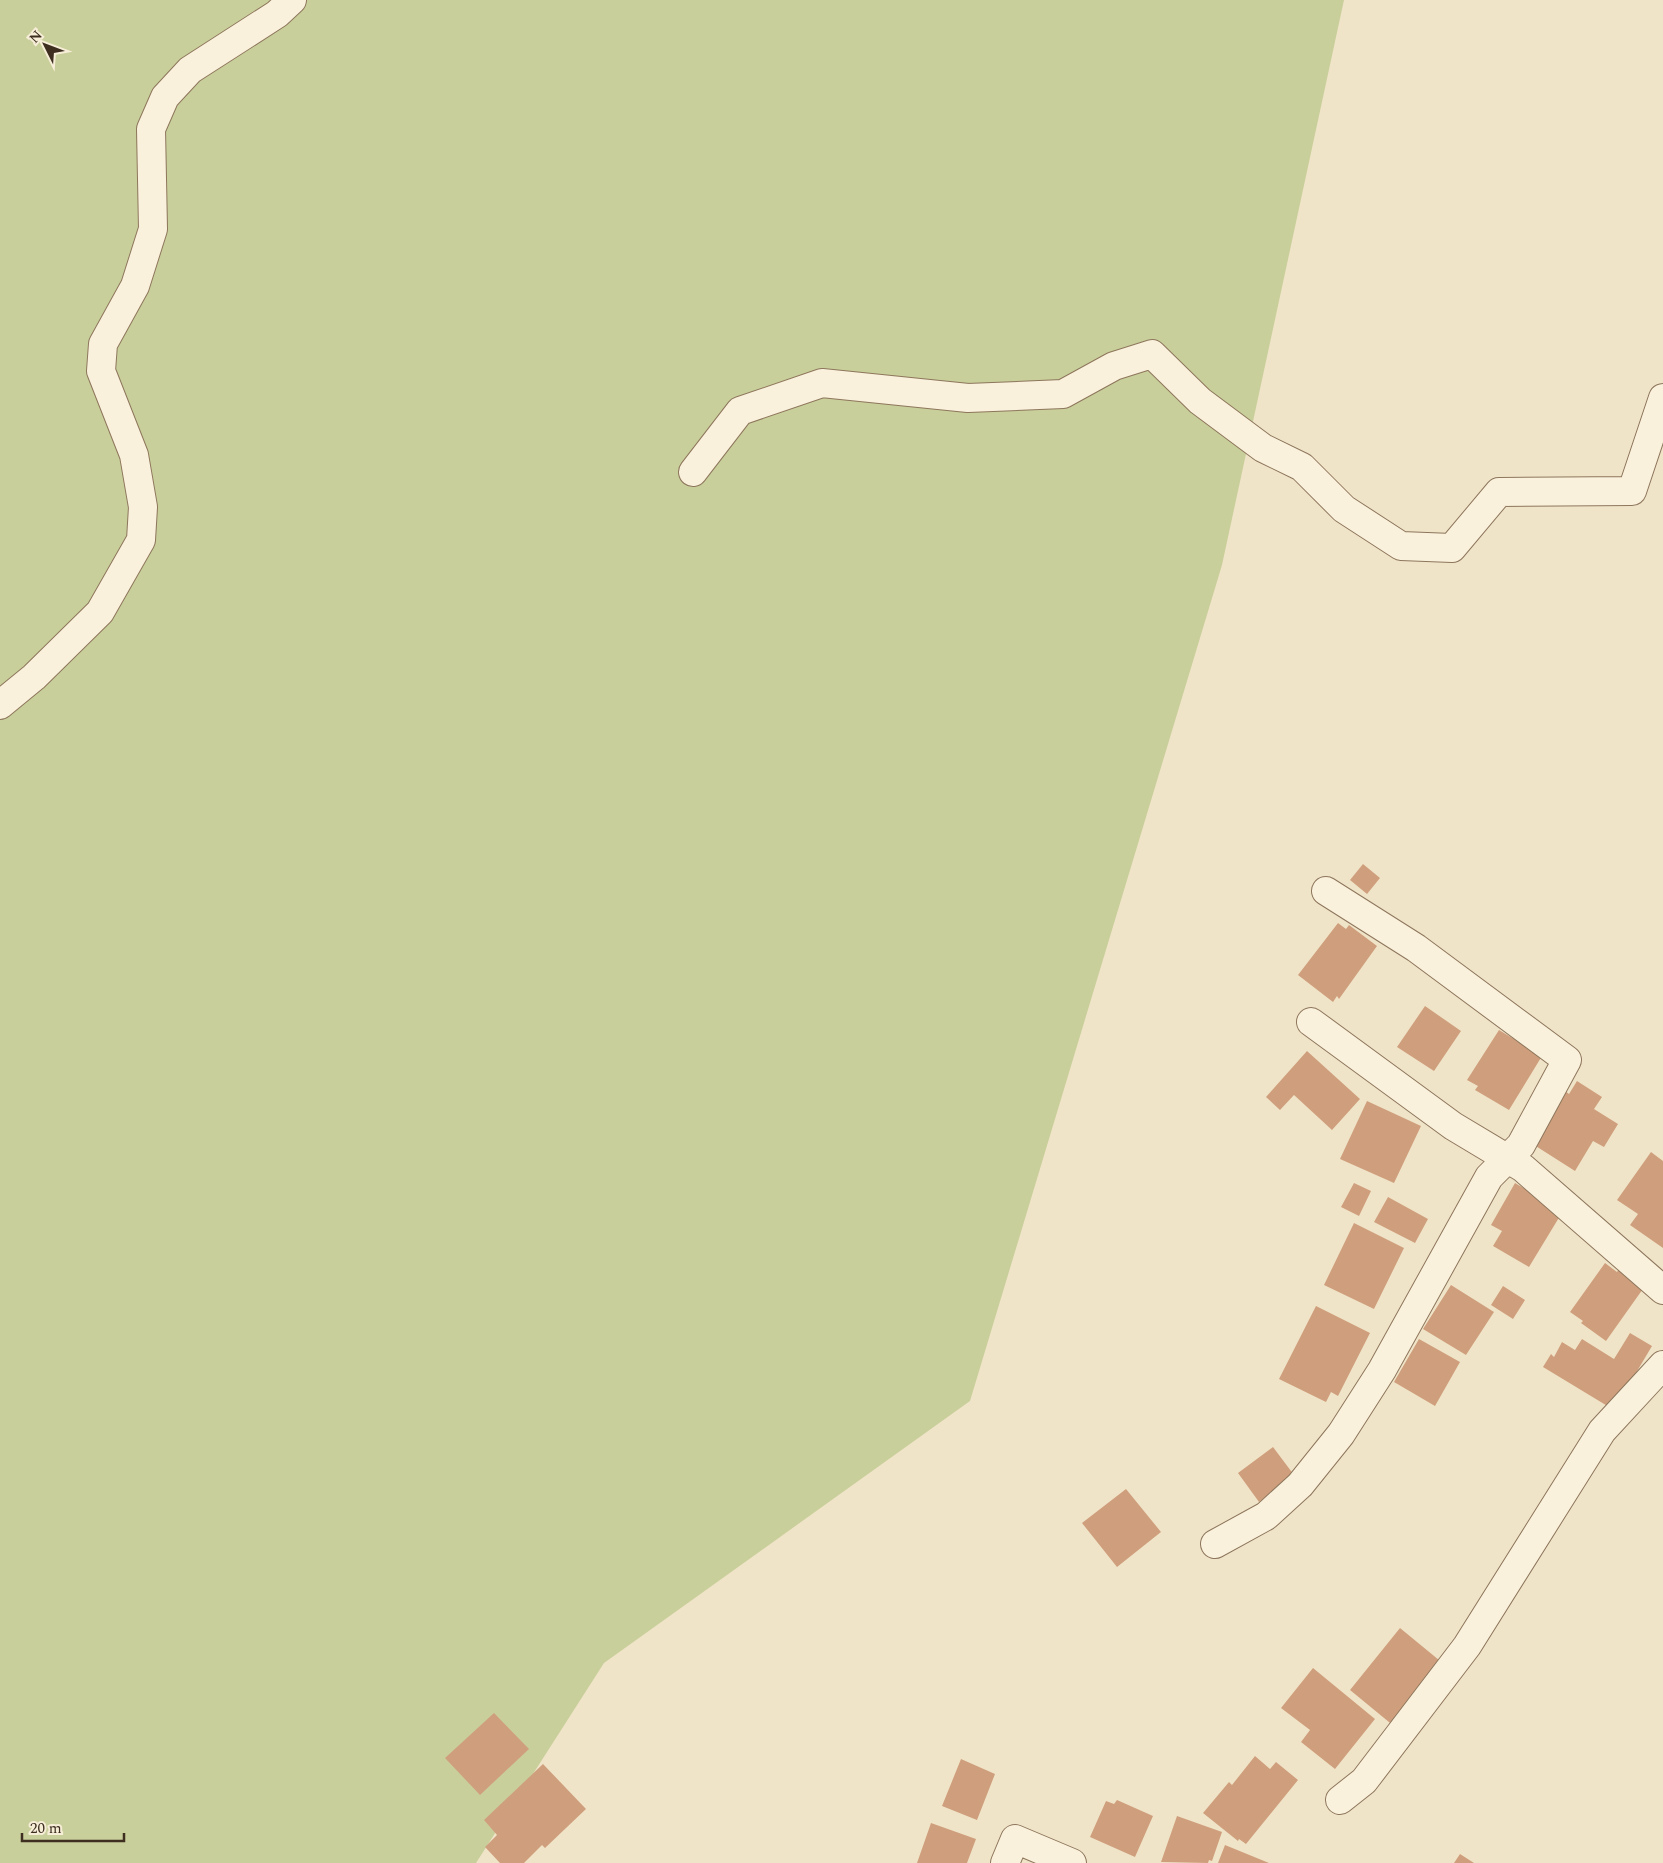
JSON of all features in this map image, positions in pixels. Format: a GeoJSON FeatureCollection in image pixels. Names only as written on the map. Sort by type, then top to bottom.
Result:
{"type":"FeatureCollection","features":[{"type":"Feature","properties":{"kind":"street"},"geometry":{"type":"LineString","coordinates":[[0,705],[34,677],[100,612],[141,540],[143,507],[134,455],[101,371],[103,344],[136,286],[153,229],[151,129],[165,97],[190,70],[277,14],[292,0]]}},
{"type":"Feature","properties":{"kind":"street"},"geometry":{"type":"LineString","coordinates":[[693,472],[740,411],[822,383],[968,398],[1063,394],[1114,366],[1152,354],[1200,401],[1263,448],[1302,467],[1344,509],[1392,541],[1401,546],[1452,548],[1499,492],[1632,491],[1663,398]]}},
{"type":"Feature","properties":{"kind":"street"},"geometry":{"type":"LineString","coordinates":[[1215,1544],[1266,1516],[1300,1485],[1341,1434],[1382,1370],[1489,1178],[1521,1145],[1567,1060],[1416,948],[1326,891]]}},
{"type":"Feature","properties":{"kind":"street"},"geometry":{"type":"LineString","coordinates":[[1311,1022],[1453,1126],[1523,1168],[1663,1290]]}},
{"type":"Feature","properties":{"kind":"street"},"geometry":{"type":"LineString","coordinates":[[1340,1800],[1364,1781],[1467,1646],[1602,1431],[1663,1365]]}},
{"type":"Feature","properties":{"kind":"street"},"geometry":{"type":"LineString","coordinates":[[1005,1863],[1015,1839],[1072,1863]]}},
{"type":"Feature","properties":{"kind":"green space"},"geometry":{"type":"Polygon","coordinates":[[[0,0],[1344,0],[1222,565],[970,1401],[604,1663],[476,1863],[0,1863],[0,0]]]}},
{"type":"Feature","properties":{"kind":"building"},"geometry":{"type":"Polygon","coordinates":[[[1363,864],[1380,878],[1367,894],[1350,880],[1363,864]]]}},
{"type":"Feature","properties":{"kind":"building"},"geometry":{"type":"Polygon","coordinates":[[[1338,923],[1346,929],[1349,925],[1377,946],[1339,999],[1337,996],[1333,1002],[1298,975],[1338,923]]]}},
{"type":"Feature","properties":{"kind":"building"},"geometry":{"type":"Polygon","coordinates":[[[1425,1006],[1461,1031],[1434,1071],[1397,1047],[1425,1006]]]}},
{"type":"Feature","properties":{"kind":"building"},"geometry":{"type":"Polygon","coordinates":[[[1499,1030],[1542,1056],[1509,1110],[1475,1090],[1478,1086],[1467,1080],[1499,1030]]]}},
{"type":"Feature","properties":{"kind":"building"},"geometry":{"type":"Polygon","coordinates":[[[1307,1051],[1360,1099],[1332,1130],[1294,1095],[1280,1110],[1266,1097],[1307,1051]]]}},
{"type":"Feature","properties":{"kind":"building"},"geometry":{"type":"Polygon","coordinates":[[[1577,1081],[1602,1097],[1594,1109],[1618,1124],[1604,1147],[1593,1141],[1575,1171],[1531,1143],[1564,1090],[1569,1094],[1577,1081]]]}},
{"type":"Feature","properties":{"kind":"building"},"geometry":{"type":"Polygon","coordinates":[[[1367,1101],[1421,1126],[1394,1183],[1340,1159],[1367,1101]]]}},
{"type":"Feature","properties":{"kind":"building"},"geometry":{"type":"Polygon","coordinates":[[[1651,1152],[1663,1161],[1663,1248],[1630,1225],[1638,1214],[1617,1200],[1651,1152]]]}},
{"type":"Feature","properties":{"kind":"building"},"geometry":{"type":"Polygon","coordinates":[[[1354,1183],[1371,1191],[1359,1216],[1341,1207],[1354,1183]]]}},
{"type":"Feature","properties":{"kind":"building"},"geometry":{"type":"Polygon","coordinates":[[[1515,1183],[1563,1211],[1529,1267],[1493,1246],[1502,1231],[1491,1225],[1515,1183]]]}},
{"type":"Feature","properties":{"kind":"building"},"geometry":{"type":"Polygon","coordinates":[[[1388,1197],[1428,1219],[1415,1243],[1374,1222],[1388,1197]]]}},
{"type":"Feature","properties":{"kind":"building"},"geometry":{"type":"Polygon","coordinates":[[[1354,1223],[1404,1248],[1374,1309],[1324,1285],[1354,1223]]]}},
{"type":"Feature","properties":{"kind":"building"},"geometry":{"type":"Polygon","coordinates":[[[1605,1263],[1617,1272],[1619,1269],[1645,1286],[1606,1341],[1581,1323],[1583,1321],[1570,1312],[1605,1263]]]}},
{"type":"Feature","properties":{"kind":"building"},"geometry":{"type":"Polygon","coordinates":[[[1451,1285],[1494,1312],[1466,1355],[1423,1329],[1451,1285]]]}},
{"type":"Feature","properties":{"kind":"building"},"geometry":{"type":"Polygon","coordinates":[[[1503,1286],[1525,1300],[1513,1319],[1491,1305],[1503,1286]]]}},
{"type":"Feature","properties":{"kind":"building"},"geometry":{"type":"Polygon","coordinates":[[[1316,1306],[1370,1333],[1338,1396],[1331,1392],[1326,1402],[1279,1379],[1316,1306]]]}},
{"type":"Feature","properties":{"kind":"building"},"geometry":{"type":"Polygon","coordinates":[[[1630,1333],[1652,1346],[1614,1410],[1543,1367],[1551,1354],[1554,1357],[1562,1342],[1575,1350],[1582,1339],[1614,1359],[1630,1333]]]}},
{"type":"Feature","properties":{"kind":"building"},"geometry":{"type":"Polygon","coordinates":[[[1419,1339],[1460,1362],[1435,1406],[1394,1382],[1419,1339]]]}},
{"type":"Feature","properties":{"kind":"building"},"geometry":{"type":"Polygon","coordinates":[[[1273,1447],[1294,1475],[1259,1502],[1238,1473],[1273,1447]]]}},
{"type":"Feature","properties":{"kind":"building"},"geometry":{"type":"Polygon","coordinates":[[[1126,1489],[1161,1532],[1117,1567],[1082,1523],[1126,1489]]]}},
{"type":"Feature","properties":{"kind":"building"},"geometry":{"type":"Polygon","coordinates":[[[1400,1628],[1445,1665],[1395,1727],[1350,1690],[1400,1628]]]}},
{"type":"Feature","properties":{"kind":"building"},"geometry":{"type":"Polygon","coordinates":[[[1313,1668],[1375,1719],[1335,1769],[1301,1742],[1310,1730],[1281,1708],[1313,1668]]]}},
{"type":"Feature","properties":{"kind":"building"},"geometry":{"type":"Polygon","coordinates":[[[494,1713],[529,1749],[480,1795],[445,1758],[494,1713]]]}},
{"type":"Feature","properties":{"kind":"building"},"geometry":{"type":"Polygon","coordinates":[[[1255,1756],[1270,1769],[1276,1762],[1298,1780],[1246,1844],[1239,1839],[1238,1841],[1203,1813],[1229,1782],[1232,1785],[1255,1756]]]}},
{"type":"Feature","properties":{"kind":"building"},"geometry":{"type":"Polygon","coordinates":[[[961,1759],[995,1774],[977,1820],[942,1806],[961,1759]]]}},
{"type":"Feature","properties":{"kind":"building"},"geometry":{"type":"Polygon","coordinates":[[[543,1764],[586,1809],[545,1848],[542,1845],[524,1863],[500,1863],[485,1847],[497,1835],[484,1820],[543,1764]]]}},
{"type":"Feature","properties":{"kind":"building"},"geometry":{"type":"Polygon","coordinates":[[[1117,1800],[1153,1816],[1135,1857],[1090,1837],[1106,1801],[1114,1804],[1117,1800]]]}},
{"type":"Feature","properties":{"kind":"building"},"geometry":{"type":"Polygon","coordinates":[[[1177,1816],[1222,1832],[1212,1861],[1209,1860],[1208,1863],[1161,1862],[1177,1816]]]}},
{"type":"Feature","properties":{"kind":"building"},"geometry":{"type":"Polygon","coordinates":[[[931,1823],[976,1839],[967,1863],[917,1863],[931,1823]]]}},
{"type":"Feature","properties":{"kind":"building"},"geometry":{"type":"Polygon","coordinates":[[[1225,1845],[1269,1863],[1218,1863],[1225,1845]]]}},
{"type":"Feature","properties":{"kind":"building"},"geometry":{"type":"Polygon","coordinates":[[[1460,1854],[1474,1863],[1454,1863],[1460,1854]]]}}]}
